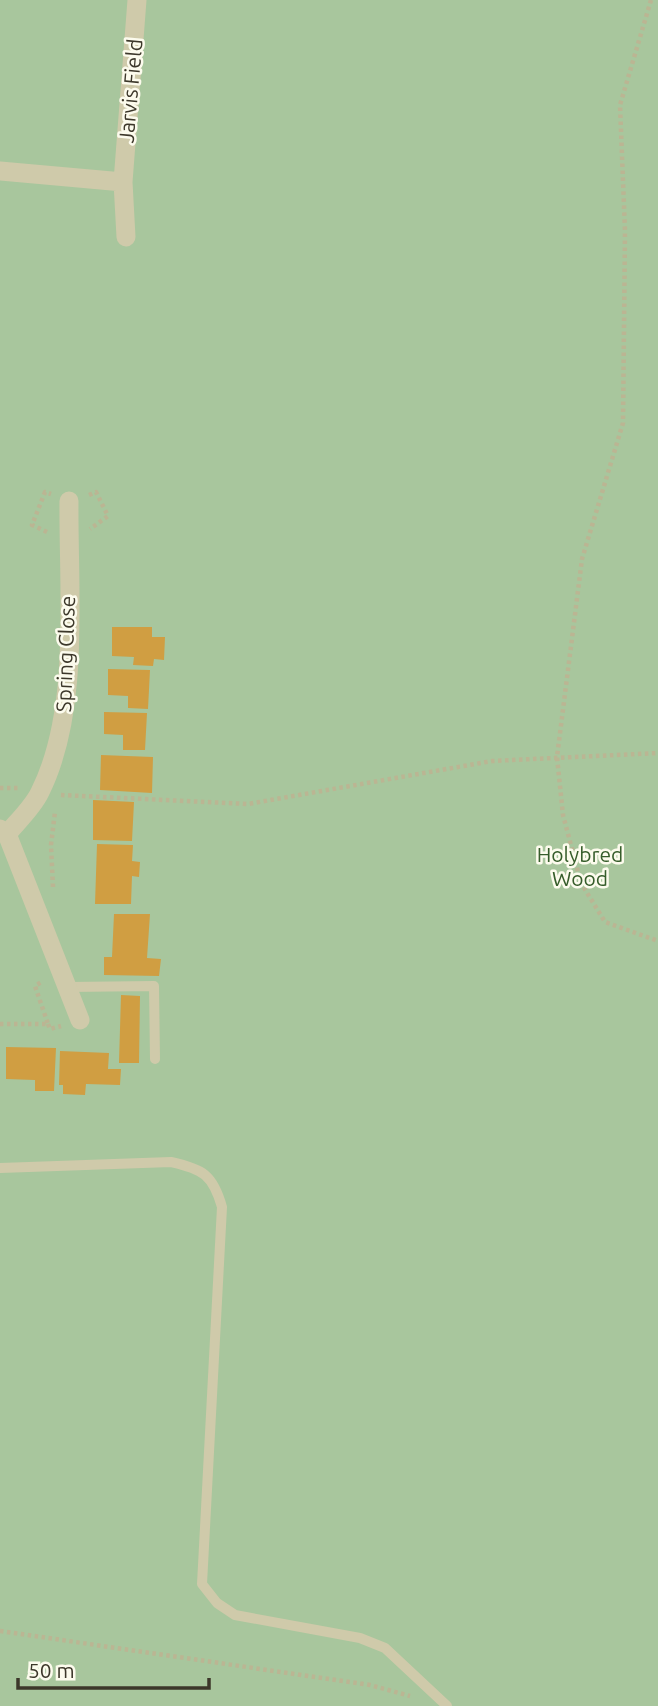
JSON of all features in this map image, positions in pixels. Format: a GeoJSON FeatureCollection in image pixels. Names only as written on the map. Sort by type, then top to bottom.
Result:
{"type":"FeatureCollection","features":[{"type":"Feature","properties":{"kind":"street","name":"Jarvis Field"},"geometry":{"type":"LineString","coordinates":[[126,237],[123,183],[137,0]]}},
{"type":"Feature","properties":{"kind":"street"},"geometry":{"type":"LineString","coordinates":[[0,171],[123,183]]}},
{"type":"Feature","properties":{"kind":"street","name":"Spring Close"},"geometry":{"type":"LineString","coordinates":[[69,501],[67,706],[53,760],[39,794],[3,832],[80,1020]]}},
{"type":"Feature","properties":{"kind":"lane"},"geometry":{"type":"LineString","coordinates":[[68,987],[154,986],[155,1059]]}},
{"type":"Feature","properties":{"kind":"lane"},"geometry":{"type":"LineString","coordinates":[[0,1168],[171,1162],[194,1167],[209,1177],[216,1187],[222,1207],[202,1584],[217,1603],[234,1615],[360,1638],[384,1648],[447,1706]]}},
{"type":"Feature","properties":{"kind":"path"},"geometry":{"type":"LineString","coordinates":[[651,0],[620,105],[625,231],[623,423],[582,559],[557,758],[563,815],[581,883],[605,922],[658,941]]}},
{"type":"Feature","properties":{"kind":"path"},"geometry":{"type":"LineString","coordinates":[[39,794],[248,804],[492,761],[658,752]]}},
{"type":"Feature","properties":{"kind":"path"},"geometry":{"type":"LineString","coordinates":[[0,1024],[48,1024],[35,986],[44,982],[42,970]]}},
{"type":"Feature","properties":{"kind":"path"},"geometry":{"type":"LineString","coordinates":[[0,1632],[370,1685],[447,1706]]}},
{"type":"Feature","properties":{"kind":"green space","name":"Holybred Wood"},"geometry":{"type":"Polygon","coordinates":[[[0,0],[658,0],[658,1706],[0,1706],[0,0]]]}},
{"type":"Feature","properties":{"kind":"building"},"geometry":{"type":"Polygon","coordinates":[[[112,627],[152,627],[152,637],[165,637],[164,660],[154,659],[153,666],[133,665],[134,657],[112,656],[112,627]]]}},
{"type":"Feature","properties":{"kind":"building"},"geometry":{"type":"Polygon","coordinates":[[[108,669],[150,670],[148,709],[128,708],[128,696],[108,695],[108,669]]]}},
{"type":"Feature","properties":{"kind":"building"},"geometry":{"type":"Polygon","coordinates":[[[104,712],[147,713],[145,750],[123,750],[123,735],[104,734],[104,712]]]}},
{"type":"Feature","properties":{"kind":"building"},"geometry":{"type":"Polygon","coordinates":[[[101,755],[153,757],[152,793],[100,790],[101,755]]]}},
{"type":"Feature","properties":{"kind":"building"},"geometry":{"type":"Polygon","coordinates":[[[93,800],[134,802],[132,841],[93,840],[93,800]]]}},
{"type":"Feature","properties":{"kind":"building"},"geometry":{"type":"Polygon","coordinates":[[[97,844],[133,845],[132,861],[140,862],[139,877],[132,876],[131,904],[95,904],[97,844]]]}},
{"type":"Feature","properties":{"kind":"building"},"geometry":{"type":"Polygon","coordinates":[[[114,914],[150,914],[147,958],[161,959],[159,976],[104,975],[104,957],[112,957],[114,914]]]}},
{"type":"Feature","properties":{"kind":"building"},"geometry":{"type":"Polygon","coordinates":[[[121,995],[140,996],[139,1063],[119,1063],[121,995]]]}},
{"type":"Feature","properties":{"kind":"building"},"geometry":{"type":"Polygon","coordinates":[[[6,1047],[56,1048],[54,1091],[35,1091],[35,1080],[6,1079],[6,1047]]]}},
{"type":"Feature","properties":{"kind":"building"},"geometry":{"type":"Polygon","coordinates":[[[60,1051],[109,1053],[108,1069],[121,1069],[120,1085],[86,1084],[85,1095],[63,1094],[63,1085],[59,1085],[60,1051]]]}}]}
